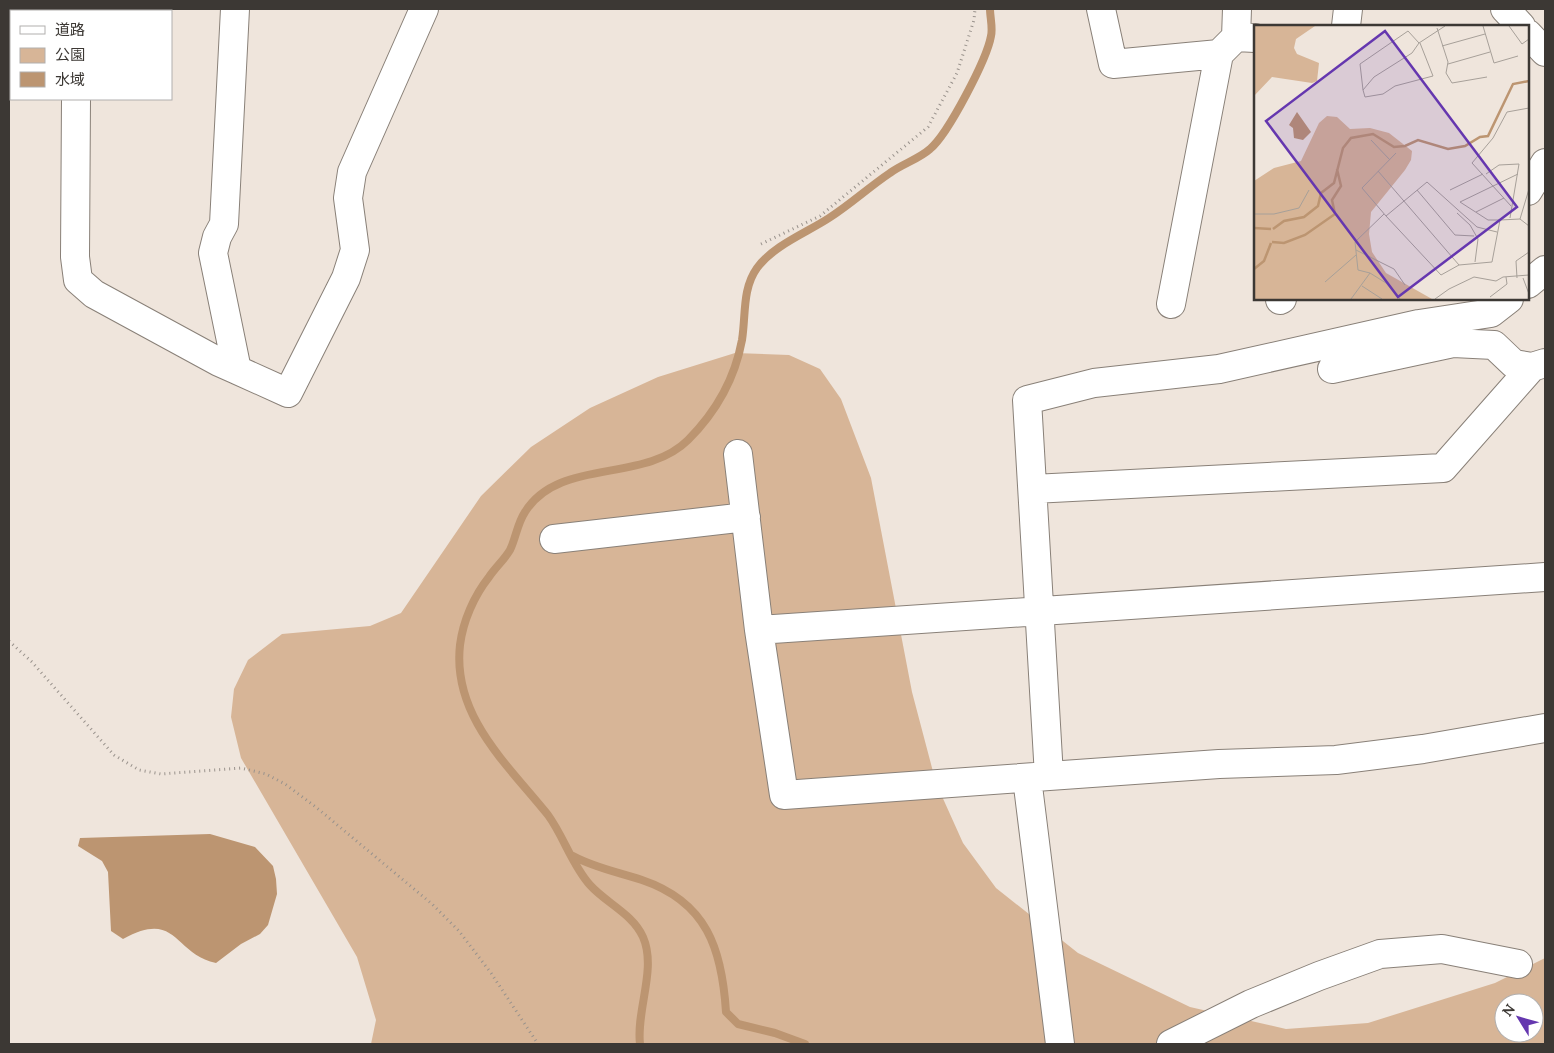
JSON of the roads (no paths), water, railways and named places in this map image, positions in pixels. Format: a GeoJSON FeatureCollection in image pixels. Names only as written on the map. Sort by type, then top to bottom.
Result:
{"type":"FeatureCollection","features":[{"type":"Feature","properties":{"kind":"street"},"geometry":{"type":"LineString","coordinates":[[235,9],[224,224],[217,237],[213,253],[237,370]]}},
{"type":"Feature","properties":{"kind":"street"},"geometry":{"type":"LineString","coordinates":[[76,100],[75,257],[78,280],[94,294],[219,362],[288,393],[346,278],[355,250],[348,198],[352,172],[424,9]]}},
{"type":"Feature","properties":{"kind":"street"},"geometry":{"type":"LineString","coordinates":[[1101,9],[1113,64],[1237,43]]}},
{"type":"Feature","properties":{"kind":"street"},"geometry":{"type":"LineString","coordinates":[[1171,304],[1237,43],[1237,9]]}},
{"type":"Feature","properties":{"kind":"street"},"geometry":{"type":"LineString","coordinates":[[1346,25],[1348,9]]}},
{"type":"Feature","properties":{"kind":"street"},"geometry":{"type":"LineString","coordinates":[[1505,9],[1520,25]]}},
{"type":"Feature","properties":{"kind":"street"},"geometry":{"type":"LineString","coordinates":[[1529,35],[1545,52]]}},
{"type":"Feature","properties":{"kind":"street"},"geometry":{"type":"LineString","coordinates":[[1529,190],[1545,163]]}},
{"type":"Feature","properties":{"kind":"street"},"geometry":{"type":"LineString","coordinates":[[1529,283],[1545,270]]}},
{"type":"Feature","properties":{"kind":"street"},"geometry":{"type":"LineString","coordinates":[[1060,1044],[1038,777],[1039,611],[1033,489],[1026,400],[1094,383],[1219,369],[1419,324],[1491,313],[1508,300]]}},
{"type":"Feature","properties":{"kind":"street"},"geometry":{"type":"LineString","coordinates":[[1332,369],[1453,343],[1494,345],[1514,364],[1539,365]]}},
{"type":"Feature","properties":{"kind":"street"},"geometry":{"type":"LineString","coordinates":[[1033,489],[1443,468],[1539,365]]}},
{"type":"Feature","properties":{"kind":"street"},"geometry":{"type":"LineString","coordinates":[[738,454],[759,630],[784,795],[1219,764],[1336,760],[1423,749],[1545,728]]}},
{"type":"Feature","properties":{"kind":"street"},"geometry":{"type":"LineString","coordinates":[[554,539],[746,517]]}},
{"type":"Feature","properties":{"kind":"street"},"geometry":{"type":"LineString","coordinates":[[759,630],[1545,577]]}},
{"type":"Feature","properties":{"kind":"street"},"geometry":{"type":"LineString","coordinates":[[1172,1044],[1268,997],[1380,954],[1442,949],[1518,964]]}},
{"type":"Feature","properties":{"kind":"water"},"geometry":{"type":"Polygon","coordinates":[[[210,834],[255,847],[273,866],[277,894],[268,925],[260,934],[241,944],[216,963],[202,958],[165,931],[155,929],[141,931],[123,939],[111,931],[108,872],[102,861],[78,846],[80,838],[210,834]]]}},
{"type":"Feature","properties":{"kind":"waterway"},"geometry":{"type":"LineString","coordinates":[[640,1044],[641,1017],[648,962],[647,949],[643,937],[639,929],[626,915],[590,885],[573,860],[548,815],[500,758],[474,717],[465,694],[460,671],[461,636],[467,618],[484,584],[510,550],[525,512],[540,495],[559,484],[580,477],[649,462],[670,453],[688,440],[698,429],[716,406],[735,368],[742,340],[745,302],[752,276],[757,268],[781,246],[837,213],[895,170],[926,153],[938,141],[966,96],[988,47],[992,33],[990,9]]}},
{"type":"Feature","properties":{"kind":"waterway"},"geometry":{"type":"LineString","coordinates":[[573,856],[598,867],[642,880],[664,889],[682,901],[696,915],[707,931],[715,948],[724,989],[726,1012],[738,1024],[775,1033],[805,1044]]}}]}
